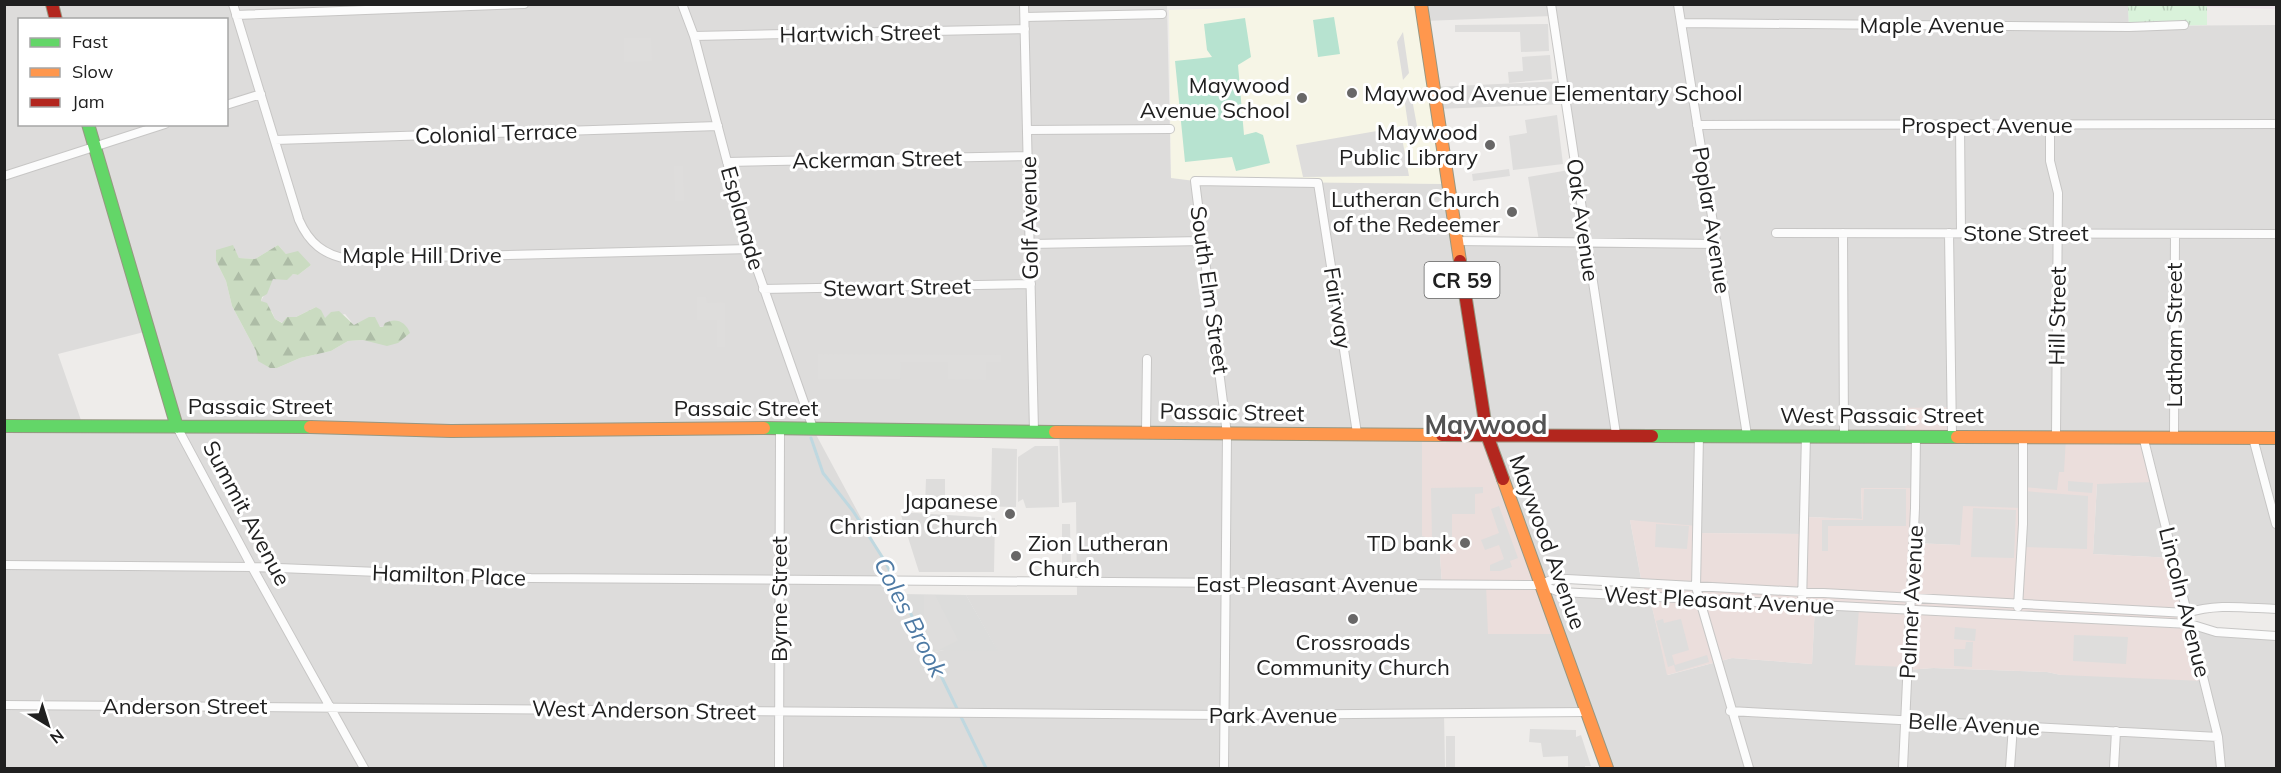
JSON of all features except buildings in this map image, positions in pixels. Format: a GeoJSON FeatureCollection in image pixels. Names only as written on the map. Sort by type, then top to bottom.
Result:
{"type":"FeatureCollection","features":[{"type":"Feature","properties":{"kind":"main road","name":"Maywood Avenue"},"geometry":{"type":"LineString","coordinates":[[1421,4],[1487,435],[1607,768]]}},
{"type":"Feature","properties":{"kind":"main road","name":"Summit Avenue"},"geometry":{"type":"LineString","coordinates":[[89,126],[177,426]]}},
{"type":"Feature","properties":{"kind":"main road","name":"Passaic Street"},"geometry":{"type":"LineString","coordinates":[[4,426],[377,427],[451,431],[813,428],[1487,435]]}},
{"type":"Feature","properties":{"kind":"main road","name":"West Passaic Street"},"geometry":{"type":"LineString","coordinates":[[1487,435],[2277,438]]}},
{"type":"Feature","properties":{"kind":"street","name":"Maple Hill Drive"},"geometry":{"type":"LineString","coordinates":[[233,4],[304,230],[318,248],[337,257],[348,259],[750,249]]}},
{"type":"Feature","properties":{"kind":"street"},"geometry":{"type":"LineString","coordinates":[[236,15],[524,4]]}},
{"type":"Feature","properties":{"kind":"street","name":"Esplanade"},"geometry":{"type":"LineString","coordinates":[[682,4],[694,36],[750,249],[813,428]]}},
{"type":"Feature","properties":{"kind":"street","name":"Golf Avenue"},"geometry":{"type":"LineString","coordinates":[[1024,4],[1034,430]]}},
{"type":"Feature","properties":{"kind":"street","name":"Oak Avenue"},"geometry":{"type":"LineString","coordinates":[[1551,4],[1616,434]]}},
{"type":"Feature","properties":{"kind":"street","name":"Poplar Avenue"},"geometry":{"type":"LineString","coordinates":[[1678,4],[1747,435]]}},
{"type":"Feature","properties":{"kind":"street"},"geometry":{"type":"LineString","coordinates":[[1025,17],[1162,14]]}},
{"type":"Feature","properties":{"kind":"street","name":"Maple Avenue"},"geometry":{"type":"LineString","coordinates":[[1681,23],[2129,27],[2184,25]]}},
{"type":"Feature","properties":{"kind":"street","name":"Hartwich Street"},"geometry":{"type":"LineString","coordinates":[[694,36],[1025,30]]}},
{"type":"Feature","properties":{"kind":"street"},"geometry":{"type":"LineString","coordinates":[[228,104],[261,94]]}},
{"type":"Feature","properties":{"kind":"street","name":"Prospect Avenue"},"geometry":{"type":"LineString","coordinates":[[1697,125],[2277,124]]}},
{"type":"Feature","properties":{"kind":"street"},"geometry":{"type":"LineString","coordinates":[[1960,125],[1961,233]]}},
{"type":"Feature","properties":{"kind":"street","name":"Hill Street"},"geometry":{"type":"LineString","coordinates":[[2050,125],[2050,161],[2058,192],[2056,436]]}},
{"type":"Feature","properties":{"kind":"street"},"geometry":{"type":"LineString","coordinates":[[4,176],[159,126]]}},
{"type":"Feature","properties":{"kind":"street","name":"Colonial Terrace"},"geometry":{"type":"LineString","coordinates":[[275,140],[718,126]]}},
{"type":"Feature","properties":{"kind":"street"},"geometry":{"type":"LineString","coordinates":[[1027,130],[1170,129]]}},
{"type":"Feature","properties":{"kind":"street","name":"Ackerman Street"},"geometry":{"type":"LineString","coordinates":[[727,162],[1028,156]]}},
{"type":"Feature","properties":{"kind":"street","name":"Fairway"},"geometry":{"type":"LineString","coordinates":[[1195,181],[1318,183],[1357,433]]}},
{"type":"Feature","properties":{"kind":"street","name":"South Elm Street"},"geometry":{"type":"LineString","coordinates":[[1195,181],[1227,434],[1224,768]]}},
{"type":"Feature","properties":{"kind":"street","name":"Stone Street"},"geometry":{"type":"LineString","coordinates":[[1776,232],[2277,234]]}},
{"type":"Feature","properties":{"kind":"street"},"geometry":{"type":"LineString","coordinates":[[1843,233],[1844,435]]}},
{"type":"Feature","properties":{"kind":"street"},"geometry":{"type":"LineString","coordinates":[[1949,233],[1952,436]]}},
{"type":"Feature","properties":{"kind":"street","name":"Latham Street"},"geometry":{"type":"LineString","coordinates":[[2174,436],[2175,234]]}},
{"type":"Feature","properties":{"kind":"street"},"geometry":{"type":"LineString","coordinates":[[1030,244],[1204,241]]}},
{"type":"Feature","properties":{"kind":"street"},"geometry":{"type":"LineString","coordinates":[[1456,241],[1716,244]]}},
{"type":"Feature","properties":{"kind":"street","name":"Stewart Street"},"geometry":{"type":"LineString","coordinates":[[763,289],[1031,284]]}},
{"type":"Feature","properties":{"kind":"street"},"geometry":{"type":"LineString","coordinates":[[1146,431],[1147,359]]}},
{"type":"Feature","properties":{"kind":"street","name":"Summit Avenue"},"geometry":{"type":"LineString","coordinates":[[177,426],[252,567],[364,768]]}},
{"type":"Feature","properties":{"kind":"street","name":"Byrne Street"},"geometry":{"type":"LineString","coordinates":[[779,768],[780,429]]}},
{"type":"Feature","properties":{"kind":"street"},"geometry":{"type":"LineString","coordinates":[[1699,435],[1696,587],[1730,711],[1749,768]]}},
{"type":"Feature","properties":{"kind":"street"},"geometry":{"type":"LineString","coordinates":[[1802,605],[1806,435]]}},
{"type":"Feature","properties":{"kind":"street","name":"Palmer Avenue"},"geometry":{"type":"LineString","coordinates":[[1903,768],[1916,436]]}},
{"type":"Feature","properties":{"kind":"street"},"geometry":{"type":"LineString","coordinates":[[2017,616],[2023,524],[2023,436]]}},
{"type":"Feature","properties":{"kind":"street","name":"Lincoln Avenue"},"geometry":{"type":"LineString","coordinates":[[2143,436],[2218,736],[2221,768]]}},
{"type":"Feature","properties":{"kind":"street"},"geometry":{"type":"LineString","coordinates":[[2253,438],[2277,524]]}},
{"type":"Feature","properties":{"kind":"street","name":"Hamilton Place"},"geometry":{"type":"LineString","coordinates":[[4,565],[252,567],[531,578],[780,578],[895,581]]}},
{"type":"Feature","properties":{"kind":"street","name":"West Pleasant Avenue"},"geometry":{"type":"LineString","coordinates":[[1540,585],[1551,580],[1567,579],[2187,613],[2202,608],[2219,607],[2277,609]]}},
{"type":"Feature","properties":{"kind":"street","name":"East Pleasant Avenue"},"geometry":{"type":"LineString","coordinates":[[895,581],[1540,585]]}},
{"type":"Feature","properties":{"kind":"street","name":"West Pleasant Avenue"},"geometry":{"type":"LineString","coordinates":[[1540,585],[1560,592],[2190,624],[2216,632],[2277,636]]}},
{"type":"Feature","properties":{"kind":"street","name":"Anderson Street"},"geometry":{"type":"LineString","coordinates":[[4,705],[330,707]]}},
{"type":"Feature","properties":{"kind":"street","name":"West Anderson Street"},"geometry":{"type":"LineString","coordinates":[[330,707],[958,713]]}},
{"type":"Feature","properties":{"kind":"street","name":"Belle Avenue"},"geometry":{"type":"LineString","coordinates":[[1730,711],[2218,736]]}},
{"type":"Feature","properties":{"kind":"street","name":"Park Avenue"},"geometry":{"type":"LineString","coordinates":[[958,713],[1225,715],[1587,712]]}},
{"type":"Feature","properties":{"kind":"street"},"geometry":{"type":"LineString","coordinates":[[2010,768],[2013,726]]}},
{"type":"Feature","properties":{"kind":"street"},"geometry":{"type":"LineString","coordinates":[[2114,768],[2116,731]]}},
{"type":"Feature","properties":{"kind":"shaded area"},"geometry":{"type":"Polygon","coordinates":[[[2128,4],[2129,26],[2276,25],[2276,609],[2202,608],[2187,613],[2174,558],[2093,554],[2097,484],[2064,472],[2057,490],[1960,545],[1913,543],[1861,489],[1862,519],[1805,517],[1804,534],[1697,533],[1630,520],[1642,584],[1552,580],[1549,589],[1648,596],[1668,675],[1732,658],[1812,664],[1815,605],[1859,607],[1908,670],[1933,668],[2047,672],[2061,675],[2190,624],[2202,629],[2276,636],[2276,768],[1607,768],[1587,712],[1444,713],[1445,768],[5,768],[5,5],[1167,5],[1171,178],[1448,184],[1456,241],[1539,241],[1528,177],[1575,169],[1566,104],[1437,109],[1433,87],[1562,81],[1553,16],[1424,21],[1421,5],[2128,4]],[[278,245],[255,259],[239,258],[233,246],[216,261],[226,281],[232,306],[256,351],[258,360],[270,368],[277,368],[300,358],[331,351],[348,341],[363,340],[384,327],[354,325],[345,314],[325,319],[316,307],[296,317],[287,317],[283,323],[275,319],[272,312],[261,301],[273,279],[298,275],[311,265],[286,254],[278,245]],[[148,331],[58,354],[83,426],[177,426],[148,331]],[[813,429],[895,581],[929,653],[944,650],[997,650],[966,595],[1077,595],[1076,502],[1062,503],[1059,431],[813,429]],[[1439,541],[1442,585],[1486,585],[1558,634],[1439,541]]]}},
{"type":"Feature","properties":{"kind":"shaded area","name":"Maywood Avenue School"},"geometry":{"type":"Polygon","coordinates":[[[1421,5],[1448,184],[1195,181],[1171,178],[1169,10],[1421,5]]]}},
{"type":"Feature","properties":{"kind":"shaded area"},"geometry":{"type":"Polygon","coordinates":[[[2207,5],[2276,5],[2276,9],[2207,7],[2207,5]]]}},
{"type":"Feature","properties":{"kind":"shaded area"},"geometry":{"type":"Polygon","coordinates":[[[1548,24],[1549,51],[1521,52],[1520,32],[1455,32],[1455,25],[1548,24]]]}},
{"type":"Feature","properties":{"kind":"shaded area"},"geometry":{"type":"Polygon","coordinates":[[[1403,32],[1409,73],[1403,80],[1397,42],[1403,32]]]}},
{"type":"Feature","properties":{"kind":"shaded area"},"geometry":{"type":"Polygon","coordinates":[[[624,38],[651,38],[652,61],[624,62],[624,38]]]}},
{"type":"Feature","properties":{"kind":"shaded area"},"geometry":{"type":"Polygon","coordinates":[[[1550,55],[1552,79],[1509,83],[1508,72],[1523,71],[1522,57],[1550,55]]]}},
{"type":"Feature","properties":{"kind":"shaded area"},"geometry":{"type":"Polygon","coordinates":[[[1410,88],[1419,137],[1411,145],[1404,97],[1410,88]]]}},
{"type":"Feature","properties":{"kind":"shaded area"},"geometry":{"type":"Polygon","coordinates":[[[1557,115],[1563,164],[1513,170],[1509,136],[1527,133],[1525,120],[1557,115]]]}},
{"type":"Feature","properties":{"kind":"shaded area"},"geometry":{"type":"Polygon","coordinates":[[[1400,127],[1409,176],[1303,177],[1296,145],[1400,127]]]}},
{"type":"Feature","properties":{"kind":"shaded area"},"geometry":{"type":"Polygon","coordinates":[[[674,166],[683,166],[684,201],[675,201],[674,166]]]}},
{"type":"Feature","properties":{"kind":"shaded area"},"geometry":{"type":"Polygon","coordinates":[[[1509,169],[1510,176],[1473,181],[1472,174],[1509,169]]]}},
{"type":"Feature","properties":{"kind":"shaded area"},"geometry":{"type":"Polygon","coordinates":[[[697,297],[706,297],[707,303],[725,302],[725,347],[717,347],[717,320],[697,320],[697,297]]]}},
{"type":"Feature","properties":{"kind":"shaded area"},"geometry":{"type":"Polygon","coordinates":[[[818,354],[1001,355],[1001,362],[986,362],[986,380],[948,379],[948,362],[901,362],[900,379],[818,379],[818,354]]]}},
{"type":"Feature","properties":{"kind":"shaded area"},"geometry":{"type":"Polygon","coordinates":[[[1951,407],[1952,436],[1906,436],[1904,408],[1951,407]]]}},
{"type":"Feature","properties":{"kind":"shaded area"},"geometry":{"type":"Polygon","coordinates":[[[1422,434],[1487,435],[1558,634],[1488,634],[1486,585],[1442,585],[1439,541],[1422,536],[1422,434]]]}},
{"type":"Feature","properties":{"kind":"shaded area"},"geometry":{"type":"Polygon","coordinates":[[[2066,436],[2143,436],[2154,482],[2097,484],[2093,554],[2174,558],[2204,681],[2061,675],[2047,672],[1933,668],[1907,670],[1907,667],[1855,665],[1859,608],[1815,606],[1812,664],[1732,658],[1667,675],[1653,611],[1642,584],[1630,520],[1697,526],[1697,533],[1803,534],[1804,517],[1862,519],[1861,488],[1915,488],[1913,543],[1960,545],[1963,506],[2023,508],[2023,487],[2057,490],[2059,472],[2064,472],[2066,436]]]}},
{"type":"Feature","properties":{"kind":"shaded area"},"geometry":{"type":"Polygon","coordinates":[[[1035,446],[1058,446],[1059,507],[1026,508],[1023,499],[1018,502],[1018,457],[1035,446]]]}},
{"type":"Feature","properties":{"kind":"shaded area"},"geometry":{"type":"Polygon","coordinates":[[[992,448],[1017,449],[1016,507],[925,505],[926,479],[945,479],[945,497],[991,498],[992,448]]]}},
{"type":"Feature","properties":{"kind":"shaded area"},"geometry":{"type":"Polygon","coordinates":[[[2068,481],[2093,483],[2092,493],[2068,491],[2068,481]]]}},
{"type":"Feature","properties":{"kind":"shaded area"},"geometry":{"type":"Polygon","coordinates":[[[1483,487],[1483,493],[1475,494],[1475,514],[1452,514],[1452,539],[1432,539],[1431,488],[1483,487]]]}},
{"type":"Feature","properties":{"kind":"shaded area"},"geometry":{"type":"Polygon","coordinates":[[[1864,489],[1906,489],[1906,526],[1828,526],[1828,551],[1822,551],[1822,520],[1863,520],[1864,489]]]}},
{"type":"Feature","properties":{"kind":"shaded area"},"geometry":{"type":"Polygon","coordinates":[[[2023,491],[2088,496],[2087,549],[2022,547],[2023,491]]]}},
{"type":"Feature","properties":{"kind":"shaded area"},"geometry":{"type":"Polygon","coordinates":[[[1499,506],[1518,558],[1510,561],[1512,567],[1490,571],[1490,565],[1504,559],[1499,545],[1485,550],[1481,540],[1499,533],[1491,509],[1499,506]]]}},
{"type":"Feature","properties":{"kind":"shaded area"},"geometry":{"type":"Polygon","coordinates":[[[1973,508],[2016,510],[2014,558],[1971,557],[1973,508]]]}},
{"type":"Feature","properties":{"kind":"shaded area"},"geometry":{"type":"Polygon","coordinates":[[[900,512],[995,518],[994,572],[919,572],[900,512]]]}},
{"type":"Feature","properties":{"kind":"shaded area"},"geometry":{"type":"Polygon","coordinates":[[[1062,524],[1070,524],[1071,565],[1062,566],[1062,524]]]}},
{"type":"Feature","properties":{"kind":"shaded area"},"geometry":{"type":"Polygon","coordinates":[[[1656,524],[1689,526],[1687,549],[1655,547],[1656,524]]]}},
{"type":"Feature","properties":{"kind":"shaded area"},"geometry":{"type":"Polygon","coordinates":[[[901,594],[966,595],[998,651],[944,650],[929,653],[901,594]]]}},
{"type":"Feature","properties":{"kind":"shaded area"},"geometry":{"type":"Polygon","coordinates":[[[924,595],[935,595],[958,640],[936,651],[924,627],[924,595]]]}},
{"type":"Feature","properties":{"kind":"shaded area"},"geometry":{"type":"Polygon","coordinates":[[[1663,619],[1664,623],[1681,619],[1689,650],[1672,655],[1675,665],[1707,655],[1709,662],[1676,672],[1674,665],[1668,667],[1656,621],[1663,619]]]}},
{"type":"Feature","properties":{"kind":"shaded area"},"geometry":{"type":"Polygon","coordinates":[[[1955,627],[1976,629],[1975,641],[1954,639],[1955,627]]]}},
{"type":"Feature","properties":{"kind":"shaded area"},"geometry":{"type":"Polygon","coordinates":[[[2074,635],[2128,637],[2126,664],[2073,661],[2074,635]]]}},
{"type":"Feature","properties":{"kind":"shaded area"},"geometry":{"type":"Polygon","coordinates":[[[1966,642],[1973,642],[1972,667],[1954,666],[1954,649],[1965,649],[1966,642]]]}},
{"type":"Feature","properties":{"kind":"shaded area"},"geometry":{"type":"Polygon","coordinates":[[[1530,729],[1576,730],[1576,737],[1581,735],[1591,766],[1568,768],[1568,756],[1543,757],[1541,743],[1529,742],[1530,729]]]}},
{"type":"Feature","properties":{"kind":"shaded area"},"geometry":{"type":"Polygon","coordinates":[[[1446,736],[1455,736],[1455,768],[1446,768],[1446,736]]]}},
{"type":"Feature","properties":{"kind":"green space"},"geometry":{"type":"Polygon","coordinates":[[[2128,5],[2207,5],[2207,25],[2129,27],[2128,5]]]}},
{"type":"Feature","properties":{"kind":"green space"},"geometry":{"type":"Polygon","coordinates":[[[1334,17],[1340,54],[1318,57],[1313,20],[1334,17]]]}},
{"type":"Feature","properties":{"kind":"green space"},"geometry":{"type":"Polygon","coordinates":[[[1245,18],[1251,57],[1238,65],[1244,135],[1256,132],[1263,135],[1270,163],[1236,171],[1232,157],[1185,162],[1175,61],[1212,57],[1207,50],[1204,24],[1245,18]]]}},
{"type":"Feature","properties":{"kind":"green space"},"geometry":{"type":"Polygon","coordinates":[[[233,245],[239,258],[255,259],[278,245],[286,254],[298,251],[311,265],[298,275],[293,274],[287,280],[273,279],[267,294],[262,297],[261,301],[267,303],[275,319],[282,323],[287,317],[296,317],[316,307],[321,310],[325,318],[331,312],[339,311],[354,325],[369,317],[375,317],[380,327],[389,321],[397,321],[403,323],[410,333],[398,343],[387,346],[363,340],[348,341],[331,351],[300,358],[277,368],[270,368],[258,361],[256,351],[232,306],[226,281],[216,261],[216,250],[233,245]]]}},
{"type":"Feature","properties":{"kind":"waterway","name":"Coles Brook"},"geometry":{"type":"LineString","coordinates":[[811,438],[823,473],[853,511],[886,563],[986,768]]}},
{"type":"Feature","properties":{"kind":"traffic: fast"},"geometry":{"type":"LineString","coordinates":[[89,126],[177,427]]}},
{"type":"Feature","properties":{"kind":"traffic: fast"},"geometry":{"type":"LineString","coordinates":[[4,426],[310,427]]}},
{"type":"Feature","properties":{"kind":"traffic: fast"},"geometry":{"type":"LineString","coordinates":[[764,428],[1055,432]]}},
{"type":"Feature","properties":{"kind":"traffic: fast"},"geometry":{"type":"LineString","coordinates":[[1652,436],[1957,437]]}},
{"type":"Feature","properties":{"kind":"traffic: slow"},"geometry":{"type":"LineString","coordinates":[[1421,4],[1460,261]]}},
{"type":"Feature","properties":{"kind":"traffic: slow"},"geometry":{"type":"LineString","coordinates":[[310,427],[451,431],[764,428]]}},
{"type":"Feature","properties":{"kind":"traffic: slow"},"geometry":{"type":"LineString","coordinates":[[1055,432],[1442,435]]}},
{"type":"Feature","properties":{"kind":"traffic: slow"},"geometry":{"type":"LineString","coordinates":[[1957,437],[2276,438]]}},
{"type":"Feature","properties":{"kind":"traffic: slow"},"geometry":{"type":"LineString","coordinates":[[1503,479],[1607,768]]}},
{"type":"Feature","properties":{"kind":"traffic: jam"},"geometry":{"type":"LineString","coordinates":[[52,4],[56,18]]}},
{"type":"Feature","properties":{"kind":"traffic: jam"},"geometry":{"type":"LineString","coordinates":[[1460,261],[1487,435],[1503,479]]}},
{"type":"Feature","properties":{"kind":"traffic: jam"},"geometry":{"type":"LineString","coordinates":[[1442,435],[1652,436]]}},
{"type":"Feature","properties":{"kind":"place","name":"Maywood Avenue Elementary School"},"geometry":{"type":"Point","coordinates":[1352,93]}},
{"type":"Feature","properties":{"kind":"place","name":"Maywood Avenue School"},"geometry":{"type":"Point","coordinates":[1302,98]}},
{"type":"Feature","properties":{"kind":"place","name":"Maywood Public Library"},"geometry":{"type":"Point","coordinates":[1490,145]}},
{"type":"Feature","properties":{"kind":"place","name":"Lutheran Church of the Redeemer"},"geometry":{"type":"Point","coordinates":[1512,212]}},
{"type":"Feature","properties":{"kind":"place","name":"Japanese Christian Church"},"geometry":{"type":"Point","coordinates":[1010,514]}},
{"type":"Feature","properties":{"kind":"place","name":"TD bank"},"geometry":{"type":"Point","coordinates":[1465,543]}},
{"type":"Feature","properties":{"kind":"place","name":"Zion Lutheran Church"},"geometry":{"type":"Point","coordinates":[1016,556]}},
{"type":"Feature","properties":{"kind":"place","name":"Crossroads Community Church"},"geometry":{"type":"Point","coordinates":[1353,619]}},
{"type":"Feature","properties":{"kind":"district","name":"Maywood"},"geometry":{"type":"Point","coordinates":[1486,424]}}]}
